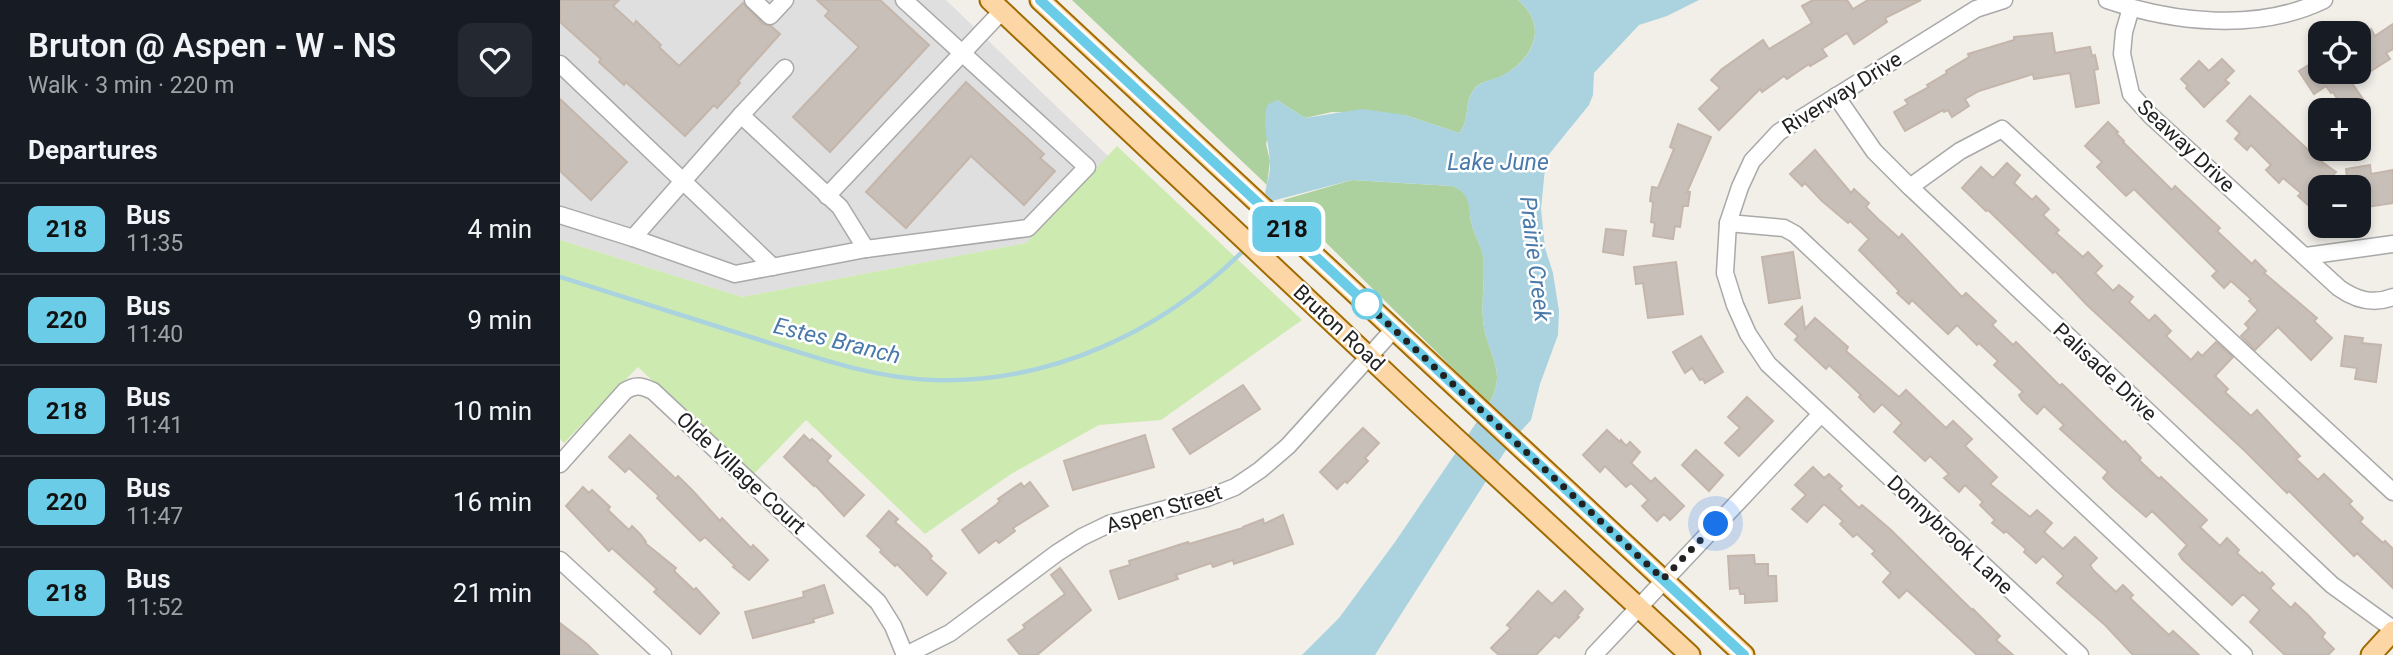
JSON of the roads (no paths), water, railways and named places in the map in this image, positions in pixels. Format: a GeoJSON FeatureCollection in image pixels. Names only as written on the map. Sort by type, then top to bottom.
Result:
{"type":"FeatureCollection","features":[{"type":"Feature","properties":{"kind":"main road","name":"Bruton Road"},"geometry":{"type":"LineString","coordinates":[[1040,0],[1744,655]]}},
{"type":"Feature","properties":{"kind":"main road","name":"Bruton Road"},"geometry":{"type":"LineString","coordinates":[[1001,4],[1227,223],[1690,655]]}},
{"type":"Feature","properties":{"kind":"main road"},"geometry":{"type":"LineString","coordinates":[[2371,655],[2393,630]]}},
{"type":"Feature","properties":{"kind":"street"},"geometry":{"type":"LineString","coordinates":[[753,0],[770,16],[785,0]]}},
{"type":"Feature","properties":{"kind":"street"},"geometry":{"type":"LineString","coordinates":[[560,215],[735,274],[866,249],[1028,228],[1087,167],[904,0]]}},
{"type":"Feature","properties":{"kind":"street","name":"Riverway Drive"},"geometry":{"type":"LineString","coordinates":[[1820,415],[1768,364],[1748,334],[1735,305],[1726,272],[1725,248],[1728,223],[1740,187],[1752,161],[1779,132],[1976,9],[2004,0]]}},
{"type":"Feature","properties":{"kind":"street"},"geometry":{"type":"LineString","coordinates":[[2107,0],[2131,8],[2198,20],[2257,19],[2303,10],[2324,0]]}},
{"type":"Feature","properties":{"kind":"street"},"geometry":{"type":"LineString","coordinates":[[827,196],[963,52],[1001,4]]}},
{"type":"Feature","properties":{"kind":"street","name":"Seaway Drive"},"geometry":{"type":"LineString","coordinates":[[2131,8],[2124,32],[2122,54],[2131,94],[2193,155],[2351,297],[2367,302],[2393,297]]}},
{"type":"Feature","properties":{"kind":"street"},"geometry":{"type":"LineString","coordinates":[[560,64],[773,267]]}},
{"type":"Feature","properties":{"kind":"street"},"geometry":{"type":"LineString","coordinates":[[633,238],[785,68]]}},
{"type":"Feature","properties":{"kind":"street","name":"Palisade Drive"},"geometry":{"type":"LineString","coordinates":[[1836,96],[1874,151],[1910,187],[2332,585],[2393,630]]}},
{"type":"Feature","properties":{"kind":"street"},"geometry":{"type":"LineString","coordinates":[[741,115],[840,207],[866,249]]}},
{"type":"Feature","properties":{"kind":"street"},"geometry":{"type":"LineString","coordinates":[[1910,187],[1960,151],[2003,129],[2389,481]]}},
{"type":"Feature","properties":{"kind":"street"},"geometry":{"type":"LineString","coordinates":[[1728,223],[1784,228],[1795,234],[2244,655]]}},
{"type":"Feature","properties":{"kind":"street"},"geometry":{"type":"LineString","coordinates":[[2306,256],[2393,244]]}},
{"type":"Feature","properties":{"kind":"street","name":"Aspen Street"},"geometry":{"type":"LineString","coordinates":[[905,655],[950,633],[1082,537],[1110,524],[1207,498],[1235,487],[1252,476],[1288,446],[1394,329]]}},
{"type":"Feature","properties":{"kind":"street","name":"Olde Village Court"},"geometry":{"type":"LineString","coordinates":[[560,464],[625,391],[634,386],[643,386],[653,391],[878,602],[893,626],[905,655]]}},
{"type":"Feature","properties":{"kind":"street"},"geometry":{"type":"LineString","coordinates":[[1594,655],[1820,415]]}},
{"type":"Feature","properties":{"kind":"street","name":"Donnybrook Lane"},"geometry":{"type":"LineString","coordinates":[[1820,415],[2080,655]]}},
{"type":"Feature","properties":{"kind":"street"},"geometry":{"type":"LineString","coordinates":[[560,560],[663,655]]}},
{"type":"Feature","properties":{"kind":"water","name":"Lake June"},"geometry":{"type":"Polygon","coordinates":[[[1518,0],[1699,0],[1667,16],[1639,25],[1594,73],[1593,95],[1589,105],[1546,158],[1541,209],[1545,248],[1553,273],[1559,311],[1558,335],[1540,384],[1531,420],[1511,442],[1375,655],[1302,655],[1339,618],[1395,542],[1489,404],[1497,383],[1497,374],[1484,327],[1483,257],[1472,225],[1468,200],[1462,192],[1452,186],[1352,180],[1272,201],[1265,193],[1270,165],[1265,128],[1267,105],[1277,100],[1305,118],[1362,109],[1405,115],[1459,133],[1475,88],[1515,67],[1530,50],[1535,30],[1533,20],[1518,0]]]}},
{"type":"Feature","properties":{"kind":"waterway","name":"Estes Branch"},"geometry":{"type":"LineString","coordinates":[[1252,242],[1263,215]]}},
{"type":"Feature","properties":{"kind":"waterway","name":"Estes Branch"},"geometry":{"type":"LineString","coordinates":[[560,277],[844,366],[910,378],[977,379],[1020,373],[1103,347],[1179,304],[1214,278],[1246,248]]}},
{"type":"Feature","properties":{"kind":"water label","name":"Prairie Creek"},"geometry":{"type":"Point","coordinates":[1535,259]}}]}
